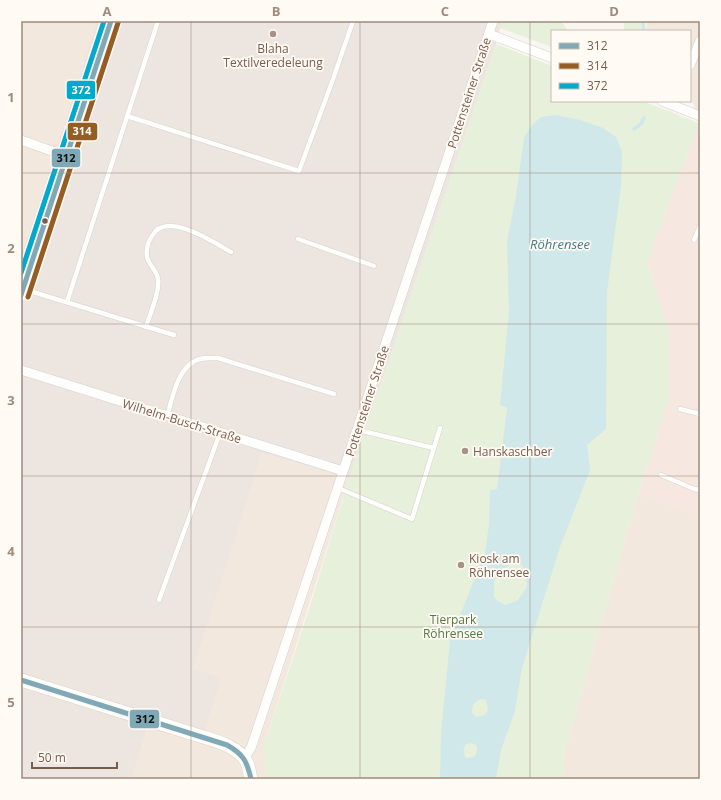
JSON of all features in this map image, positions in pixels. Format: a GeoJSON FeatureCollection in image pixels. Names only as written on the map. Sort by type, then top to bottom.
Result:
{"type":"FeatureCollection","features":[{"type":"Feature","properties":{"kind":"main road"},"geometry":{"type":"LineString","coordinates":[[21,680],[229,747],[244,758],[247,763],[251,779]]}},
{"type":"Feature","properties":{"kind":"street"},"geometry":{"type":"LineString","coordinates":[[22,292],[111,21]]}},
{"type":"Feature","properties":{"kind":"street","name":"Pottensteiner Straße"},"geometry":{"type":"LineString","coordinates":[[244,758],[251,748],[358,430],[492,21]]}},
{"type":"Feature","properties":{"kind":"street"},"geometry":{"type":"LineString","coordinates":[[488,34],[551,58]]}},
{"type":"Feature","properties":{"kind":"street"},"geometry":{"type":"LineString","coordinates":[[691,63],[700,41]]}},
{"type":"Feature","properties":{"kind":"street"},"geometry":{"type":"LineString","coordinates":[[674,103],[700,116]]}},
{"type":"Feature","properties":{"kind":"street"},"geometry":{"type":"LineString","coordinates":[[21,140],[66,156]]}},
{"type":"Feature","properties":{"kind":"street","name":"Wilhelm-Busch-Straße"},"geometry":{"type":"LineString","coordinates":[[21,370],[343,472]]}},
{"type":"Feature","properties":{"kind":"lane"},"geometry":{"type":"LineString","coordinates":[[67,302],[158,21]]}},
{"type":"Feature","properties":{"kind":"lane"},"geometry":{"type":"LineString","coordinates":[[127,116],[299,171],[353,21]]}},
{"type":"Feature","properties":{"kind":"lane"},"geometry":{"type":"LineString","coordinates":[[146,327],[157,292],[158,279],[147,257],[147,248],[155,230],[164,226],[172,226],[200,234],[231,252]]}},
{"type":"Feature","properties":{"kind":"lane"},"geometry":{"type":"LineString","coordinates":[[694,240],[700,226]]}},
{"type":"Feature","properties":{"kind":"lane"},"geometry":{"type":"LineString","coordinates":[[298,239],[374,266]]}},
{"type":"Feature","properties":{"kind":"lane"},"geometry":{"type":"LineString","coordinates":[[22,292],[67,302],[174,335]]}},
{"type":"Feature","properties":{"kind":"lane"},"geometry":{"type":"LineString","coordinates":[[167,416],[182,372],[194,361],[205,358],[218,358],[334,394]]}},
{"type":"Feature","properties":{"kind":"lane"},"geometry":{"type":"LineString","coordinates":[[680,409],[700,414]]}},
{"type":"Feature","properties":{"kind":"lane"},"geometry":{"type":"LineString","coordinates":[[338,488],[412,519],[440,428]]}},
{"type":"Feature","properties":{"kind":"lane"},"geometry":{"type":"LineString","coordinates":[[358,430],[434,448]]}},
{"type":"Feature","properties":{"kind":"lane"},"geometry":{"type":"LineString","coordinates":[[159,600],[220,432]]}},
{"type":"Feature","properties":{"kind":"lane"},"geometry":{"type":"LineString","coordinates":[[661,475],[694,489],[700,490]]}},
{"type":"Feature","properties":{"kind":"shaded area"},"geometry":{"type":"Polygon","coordinates":[[[21,21],[97,21],[21,256],[21,21]]]}},
{"type":"Feature","properties":{"kind":"shaded area"},"geometry":{"type":"Polygon","coordinates":[[[97,21],[502,21],[496,44],[349,479],[262,453],[193,668],[221,678],[204,732],[151,715],[132,779],[21,779],[21,256],[97,21]]]}},
{"type":"Feature","properties":{"kind":"shaded area"},"geometry":{"type":"Polygon","coordinates":[[[646,21],[700,21],[700,123],[693,103],[690,102],[691,30],[647,30],[646,21]]]}},
{"type":"Feature","properties":{"kind":"shaded area"},"geometry":{"type":"Polygon","coordinates":[[[699,123],[700,515],[638,494],[669,398],[669,332],[647,262],[699,123]]]}},
{"type":"Feature","properties":{"kind":"shaded area"},"geometry":{"type":"Polygon","coordinates":[[[262,453],[349,479],[263,749],[267,779],[132,779],[151,715],[192,668],[262,453]]]}},
{"type":"Feature","properties":{"kind":"shaded area"},"geometry":{"type":"Polygon","coordinates":[[[638,494],[700,515],[700,779],[563,779],[565,749],[638,494]]]}},
{"type":"Feature","properties":{"kind":"green space"},"geometry":{"type":"Polygon","coordinates":[[[502,21],[561,21],[567,30],[551,30],[551,47],[500,28],[502,21]]]}},
{"type":"Feature","properties":{"kind":"green space"},"geometry":{"type":"Polygon","coordinates":[[[624,21],[643,21],[644,30],[624,30],[624,21]]]}},
{"type":"Feature","properties":{"kind":"green space","name":"Tierpark Röhrensee"},"geometry":{"type":"Polygon","coordinates":[[[496,44],[551,66],[551,102],[645,102],[699,123],[647,262],[669,332],[669,398],[638,494],[565,749],[563,779],[267,779],[263,749],[309,609],[349,479],[496,44]]]}},
{"type":"Feature","properties":{"kind":"water","name":"Röhrensee"},"geometry":{"type":"Polygon","coordinates":[[[556,115],[580,120],[603,128],[616,137],[622,152],[621,186],[607,292],[606,429],[587,445],[590,470],[560,547],[522,668],[515,711],[501,750],[496,779],[440,779],[441,733],[450,640],[485,553],[489,524],[490,490],[497,489],[507,408],[500,405],[509,312],[507,241],[516,196],[524,138],[532,125],[541,117],[556,115]],[[517,562],[509,565],[494,581],[494,597],[505,605],[518,600],[527,587],[523,566],[517,562]],[[481,699],[475,703],[472,708],[472,713],[476,717],[485,715],[488,710],[486,700],[481,699]],[[472,743],[466,744],[464,754],[466,758],[474,757],[477,751],[476,745],[472,743]]]}},
{"type":"Feature","properties":{"kind":"waterway"},"geometry":{"type":"LineString","coordinates":[[643,21],[644,30]]}},
{"type":"Feature","properties":{"kind":"waterway"},"geometry":{"type":"LineString","coordinates":[[634,129],[641,124],[644,118]]}},
{"type":"Feature","properties":{"kind":"transit line","name":"372"},"geometry":{"type":"LineString","coordinates":[[21,273],[104,21]]}},
{"type":"Feature","properties":{"kind":"transit line","name":"312"},"geometry":{"type":"LineString","coordinates":[[21,295],[111,21]]}},
{"type":"Feature","properties":{"kind":"transit line","name":"314"},"geometry":{"type":"LineString","coordinates":[[28,297],[118,23]]}},
{"type":"Feature","properties":{"kind":"transit line","name":"312"},"geometry":{"type":"LineString","coordinates":[[21,680],[227,745],[244,759],[251,779]]}},
{"type":"Feature","properties":{"kind":"place","name":"Blaha Textilveredeleung"},"geometry":{"type":"Point","coordinates":[273,34]}},
{"type":"Feature","properties":{"kind":"place","name":"Hanskaschber"},"geometry":{"type":"Point","coordinates":[465,451]}},
{"type":"Feature","properties":{"kind":"place","name":"Kiosk am Röhrensee"},"geometry":{"type":"Point","coordinates":[461,565]}}]}
